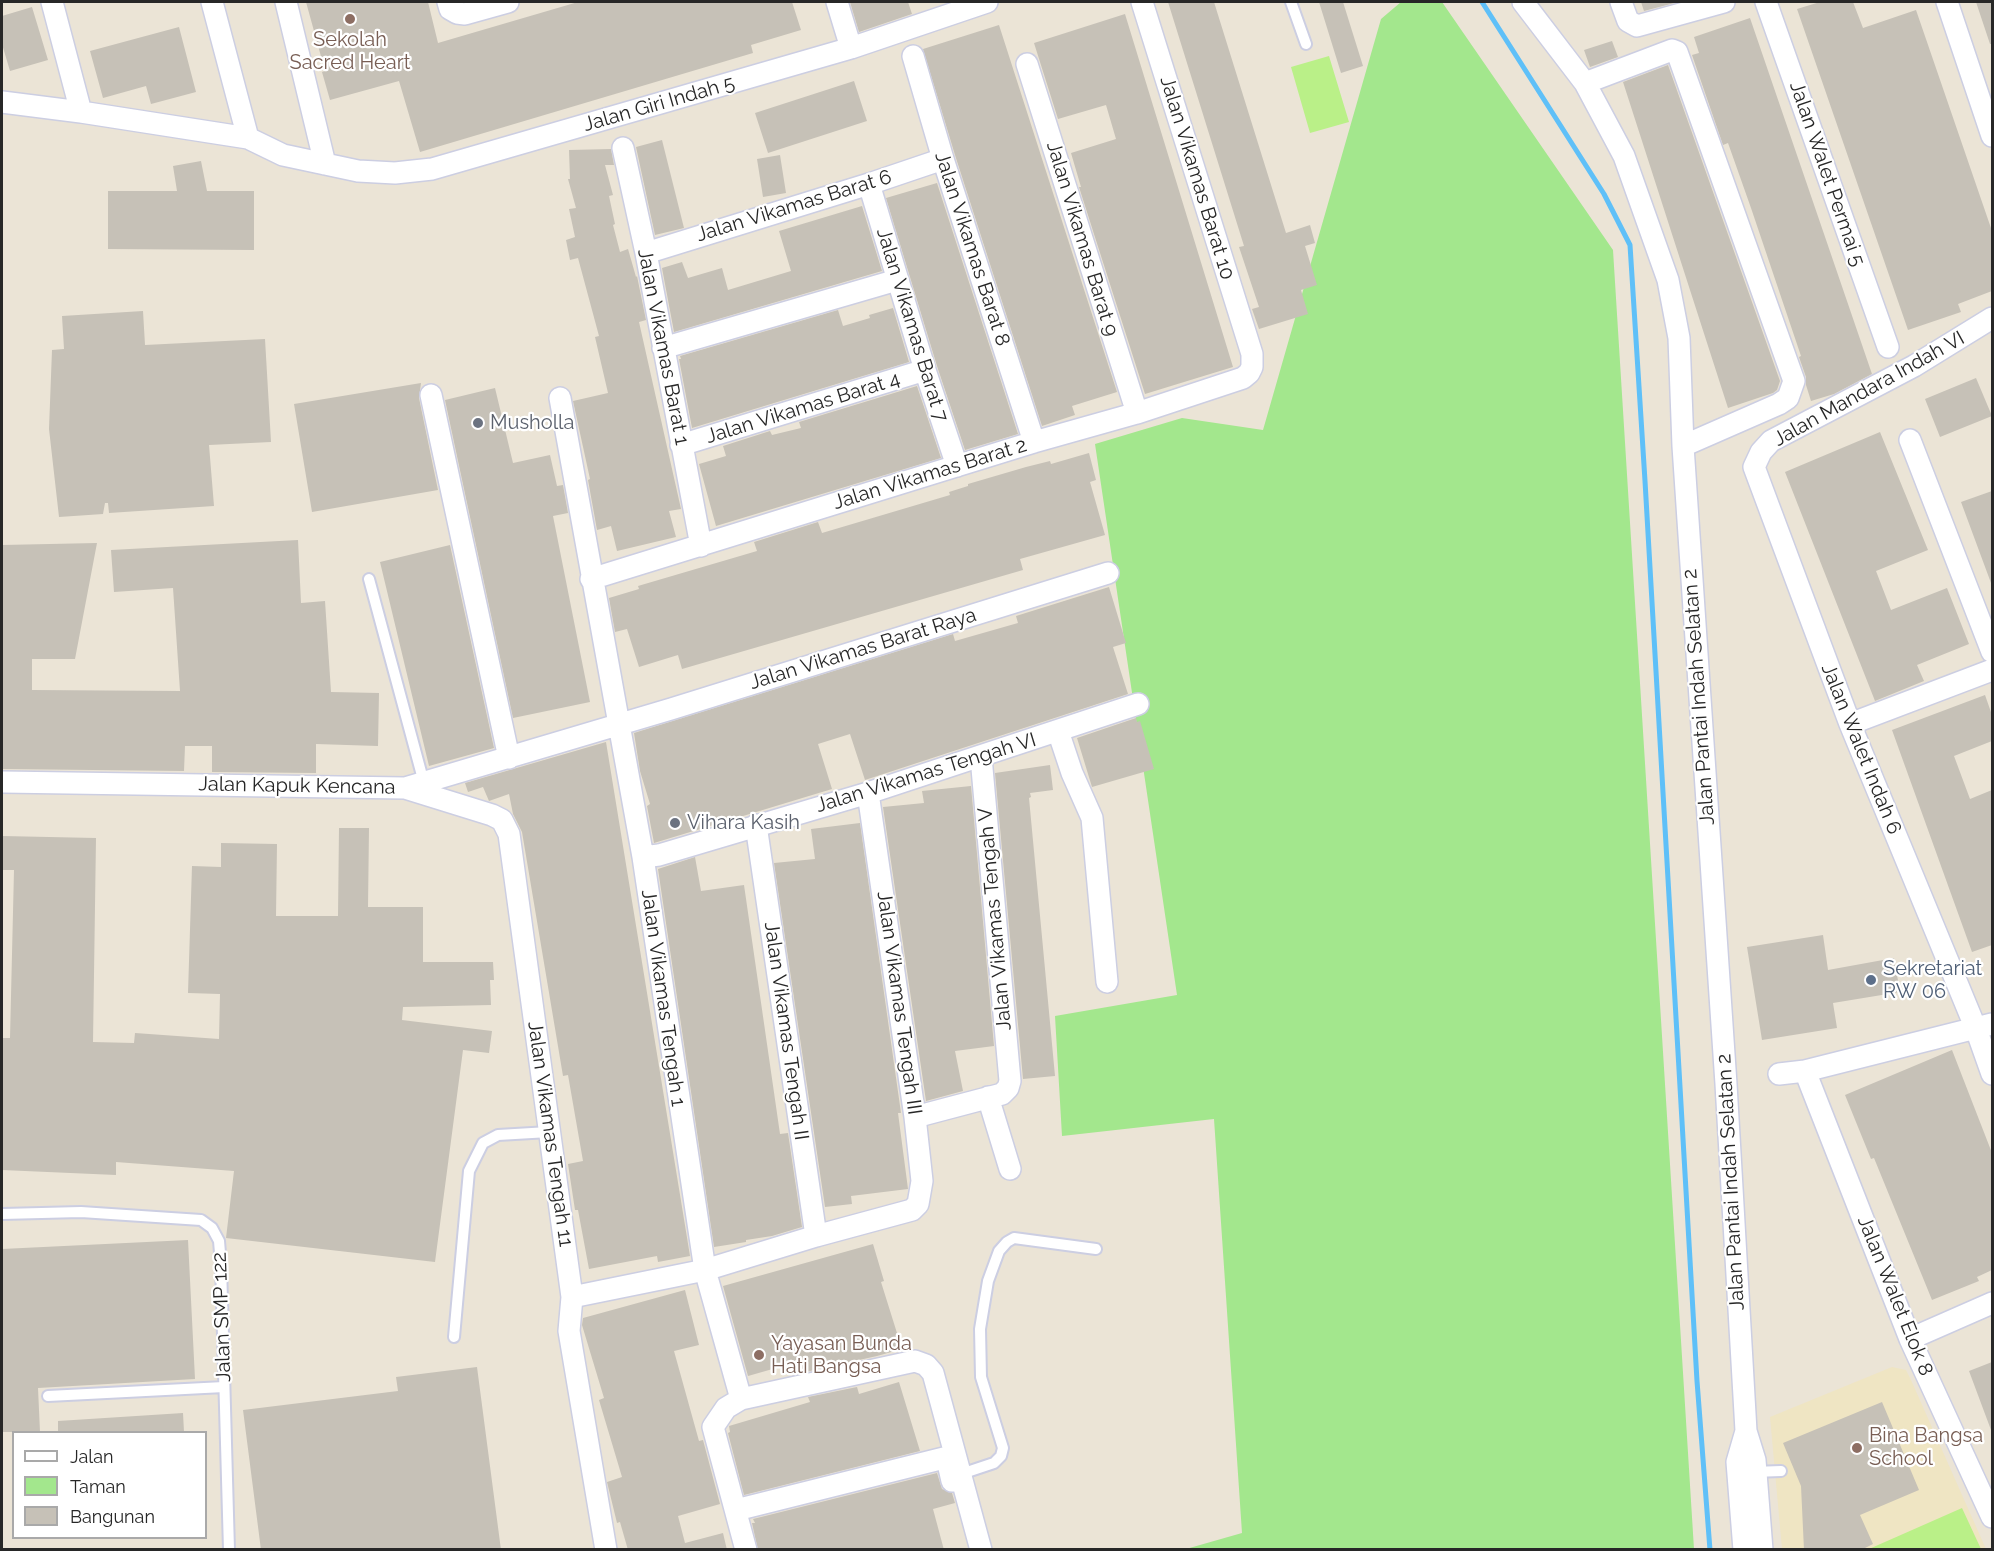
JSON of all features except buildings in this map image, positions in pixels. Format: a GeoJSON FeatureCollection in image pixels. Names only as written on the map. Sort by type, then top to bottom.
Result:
{"type":"FeatureCollection","features":[{"type":"Feature","properties":{"kind":"street"},"geometry":{"type":"LineString","coordinates":[[52,2],[81,112]]}},
{"type":"Feature","properties":{"kind":"street"},"geometry":{"type":"LineString","coordinates":[[212,2],[249,138]]}},
{"type":"Feature","properties":{"kind":"street"},"geometry":{"type":"LineString","coordinates":[[286,2],[325,164]]}},
{"type":"Feature","properties":{"kind":"street"},"geometry":{"type":"LineString","coordinates":[[448,2],[450,9],[457,14],[465,14],[508,2]]}},
{"type":"Feature","properties":{"kind":"street"},"geometry":{"type":"LineString","coordinates":[[837,2],[851,48]]}},
{"type":"Feature","properties":{"kind":"street","name":"Jalan Giri Indah 5"},"geometry":{"type":"LineString","coordinates":[[2,102],[249,138],[283,155],[358,171],[395,173],[432,170],[851,48],[987,2]]}},
{"type":"Feature","properties":{"kind":"street","name":"Jalan Vikamas Barat 10"},"geometry":{"type":"LineString","coordinates":[[1142,2],[1252,354]]}},
{"type":"Feature","properties":{"kind":"street","name":"Jalan Pantai Indah Selatan 2"},"geometry":{"type":"LineString","coordinates":[[1523,2],[1585,82],[1624,156],[1668,280],[1679,338],[1683,446],[1726,1084],[1746,1431],[1755,1460],[1747,1473],[1744,1550]]}},
{"type":"Feature","properties":{"kind":"street"},"geometry":{"type":"LineString","coordinates":[[1624,11],[1637,26],[1644,26],[1724,2]]}},
{"type":"Feature","properties":{"kind":"street","name":"Jalan Walet Permai 5"},"geometry":{"type":"LineString","coordinates":[[1766,2],[1888,347]]}},
{"type":"Feature","properties":{"kind":"street"},"geometry":{"type":"LineString","coordinates":[[1947,2],[1992,136]]}},
{"type":"Feature","properties":{"kind":"street"},"geometry":{"type":"LineString","coordinates":[[1585,82],[1672,51],[1677,52],[1794,381],[1788,398],[1779,404],[1683,446]]}},
{"type":"Feature","properties":{"kind":"street","name":"Jalan Vikamas Barat 8"},"geometry":{"type":"LineString","coordinates":[[914,56],[943,159],[1034,442]]}},
{"type":"Feature","properties":{"kind":"street","name":"Jalan Vikamas Barat 9"},"geometry":{"type":"LineString","coordinates":[[1027,64],[1137,413]]}},
{"type":"Feature","properties":{"kind":"street","name":"Jalan Vikamas Barat 1"},"geometry":{"type":"LineString","coordinates":[[623,148],[646,253],[701,546]]}},
{"type":"Feature","properties":{"kind":"street","name":"Jalan Vikamas Barat 6"},"geometry":{"type":"LineString","coordinates":[[646,253],[943,159]]}},
{"type":"Feature","properties":{"kind":"street","name":"Jalan Vikamas Barat 7"},"geometry":{"type":"LineString","coordinates":[[869,184],[925,370],[957,466]]}},
{"type":"Feature","properties":{"kind":"street"},"geometry":{"type":"LineString","coordinates":[[663,348],[897,280]]}},
{"type":"Feature","properties":{"kind":"street","name":"Jalan Mandara Indah VI"},"geometry":{"type":"LineString","coordinates":[[1754,467],[1761,452],[1771,441],[1914,366],[1992,318]]}},
{"type":"Feature","properties":{"kind":"street","name":"Jalan Vikamas Barat 2"},"geometry":{"type":"LineString","coordinates":[[591,579],[1034,442],[1137,413],[1243,378],[1252,367],[1252,354]]}},
{"type":"Feature","properties":{"kind":"street","name":"Jalan Vikamas Barat 4"},"geometry":{"type":"LineString","coordinates":[[681,445],[925,370]]}},
{"type":"Feature","properties":{"kind":"street"},"geometry":{"type":"LineString","coordinates":[[431,395],[509,758]]}},
{"type":"Feature","properties":{"kind":"street"},"geometry":{"type":"LineString","coordinates":[[560,398],[619,725]]}},
{"type":"Feature","properties":{"kind":"street"},"geometry":{"type":"LineString","coordinates":[[1910,440],[1992,652]]}},
{"type":"Feature","properties":{"kind":"street","name":"Jalan Walet Indah 6"},"geometry":{"type":"LineString","coordinates":[[1754,467],[1850,724],[1984,1026],[1992,1074]]}},
{"type":"Feature","properties":{"kind":"street","name":"Jalan Vikamas Barat Raya"},"geometry":{"type":"LineString","coordinates":[[619,725],[1108,573]]}},
{"type":"Feature","properties":{"kind":"street"},"geometry":{"type":"LineString","coordinates":[[1850,724],[1992,670]]}},
{"type":"Feature","properties":{"kind":"street","name":"Jalan Vikamas Tengah VI"},"geometry":{"type":"LineString","coordinates":[[643,857],[659,855],[868,793],[1138,704]]}},
{"type":"Feature","properties":{"kind":"street","name":"Jalan Kapuk Kencana"},"geometry":{"type":"LineString","coordinates":[[2,782],[414,786],[619,725]]}},
{"type":"Feature","properties":{"kind":"street","name":"Jalan Vikamas Tengah 1"},"geometry":{"type":"LineString","coordinates":[[619,725],[643,857],[705,1270],[741,1399]]}},
{"type":"Feature","properties":{"kind":"street"},"geometry":{"type":"LineString","coordinates":[[1058,731],[1072,773],[1092,818],[1107,982]]}},
{"type":"Feature","properties":{"kind":"street","name":"Jalan Vikamas Tengah V"},"geometry":{"type":"LineString","coordinates":[[981,757],[1010,1081],[1008,1088],[1002,1094],[988,1097]]}},
{"type":"Feature","properties":{"kind":"street","name":"Jalan Vikamas Tengah 11"},"geometry":{"type":"LineString","coordinates":[[414,786],[502,820],[509,834],[549,1132],[558,1180],[572,1297],[568,1331],[606,1550]]}},
{"type":"Feature","properties":{"kind":"street","name":"Jalan Vikamas Tengah III"},"geometry":{"type":"LineString","coordinates":[[816,1236],[912,1210],[918,1204],[922,1180],[868,793]]}},
{"type":"Feature","properties":{"kind":"street","name":"Jalan Vikamas Tengah II"},"geometry":{"type":"LineString","coordinates":[[756,825],[816,1236]]}},
{"type":"Feature","properties":{"kind":"street"},"geometry":{"type":"LineString","coordinates":[[1779,1074],[1805,1071],[1984,1026]]}},
{"type":"Feature","properties":{"kind":"street","name":"Jalan Walet Elok 8"},"geometry":{"type":"LineString","coordinates":[[1805,1071],[1910,1339],[1992,1517]]}},
{"type":"Feature","properties":{"kind":"street"},"geometry":{"type":"LineString","coordinates":[[915,1117],[988,1097],[1010,1169]]}},
{"type":"Feature","properties":{"kind":"street"},"geometry":{"type":"LineString","coordinates":[[572,1297],[705,1270],[816,1236]]}},
{"type":"Feature","properties":{"kind":"street"},"geometry":{"type":"LineString","coordinates":[[1910,1339],[1992,1303]]}},
{"type":"Feature","properties":{"kind":"street"},"geometry":{"type":"LineString","coordinates":[[746,1550],[713,1427],[726,1408],[741,1399],[915,1361],[926,1365],[933,1373],[957,1480],[981,1550]]}},
{"type":"Feature","properties":{"kind":"street"},"geometry":{"type":"LineString","coordinates":[[736,1510],[944,1458],[947,1459],[957,1480]]}},
{"type":"Feature","properties":{"kind":"street","name":"Jalan Pantai Indah Selatan 2"},"geometry":{"type":"LineString","coordinates":[[1747,1473],[1762,1550]]}},
{"type":"Feature","properties":{"kind":"lane"},"geometry":{"type":"LineString","coordinates":[[1291,2],[1306,44]]}},
{"type":"Feature","properties":{"kind":"lane"},"geometry":{"type":"LineString","coordinates":[[369,579],[414,786]]}},
{"type":"Feature","properties":{"kind":"lane"},"geometry":{"type":"LineString","coordinates":[[454,1338],[469,1171],[483,1143],[491,1139],[510,1134],[549,1132]]}},
{"type":"Feature","properties":{"kind":"lane","name":"Jalan SMP 122"},"geometry":{"type":"LineString","coordinates":[[2,1214],[81,1212],[201,1220],[212,1228],[219,1241],[221,1266],[229,1550]]}},
{"type":"Feature","properties":{"kind":"lane"},"geometry":{"type":"LineString","coordinates":[[957,1480],[994,1462],[1001,1456],[1003,1448],[981,1377],[980,1329],[988,1281],[999,1251],[1014,1238],[1096,1248]]}},
{"type":"Feature","properties":{"kind":"lane"},"geometry":{"type":"LineString","coordinates":[[48,1396],[224,1387]]}},
{"type":"Feature","properties":{"kind":"lane"},"geometry":{"type":"LineString","coordinates":[[1747,1473],[1781,1471]]}},
{"type":"Feature","properties":{"kind":"shaded area","name":"Bina Bangsa School"},"geometry":{"type":"Polygon","coordinates":[[[1892,1367],[1906,1370],[1986,1549],[1782,1549],[1770,1417],[1892,1367]]]}},
{"type":"Feature","properties":{"kind":"green space"},"geometry":{"type":"Polygon","coordinates":[[[1401,2],[1442,2],[1613,250],[1694,1549],[1186,1549],[1242,1533],[1214,1119],[1062,1136],[1055,1016],[1177,995],[1095,444],[1182,418],[1263,430],[1381,19],[1401,2]]]}},
{"type":"Feature","properties":{"kind":"green space"},"geometry":{"type":"Polygon","coordinates":[[[1329,56],[1349,122],[1310,133],[1291,67],[1329,56]]]}},
{"type":"Feature","properties":{"kind":"green space"},"geometry":{"type":"Polygon","coordinates":[[[1962,1508],[1981,1549],[1869,1549],[1962,1508]]]}},
{"type":"Feature","properties":{"kind":"waterway"},"geometry":{"type":"LineString","coordinates":[[1482,2],[1604,194],[1630,245],[1697,1381],[1710,1550]]}},
{"type":"Feature","properties":{"kind":"place","name":"Sekolah Sacred Heart"},"geometry":{"type":"Point","coordinates":[350,19]}},
{"type":"Feature","properties":{"kind":"place","name":"Musholla"},"geometry":{"type":"Point","coordinates":[478,423]}},
{"type":"Feature","properties":{"kind":"place","name":"Vihara Kasih"},"geometry":{"type":"Point","coordinates":[675,823]}},
{"type":"Feature","properties":{"kind":"place","name":"Sekretariat RW 06"},"geometry":{"type":"Point","coordinates":[1871,980]}},
{"type":"Feature","properties":{"kind":"place","name":"Yayasan Bunda Hati Bangsa"},"geometry":{"type":"Point","coordinates":[759,1355]}},
{"type":"Feature","properties":{"kind":"place","name":"Bina Bangsa School"},"geometry":{"type":"Point","coordinates":[1857,1448]}}]}
